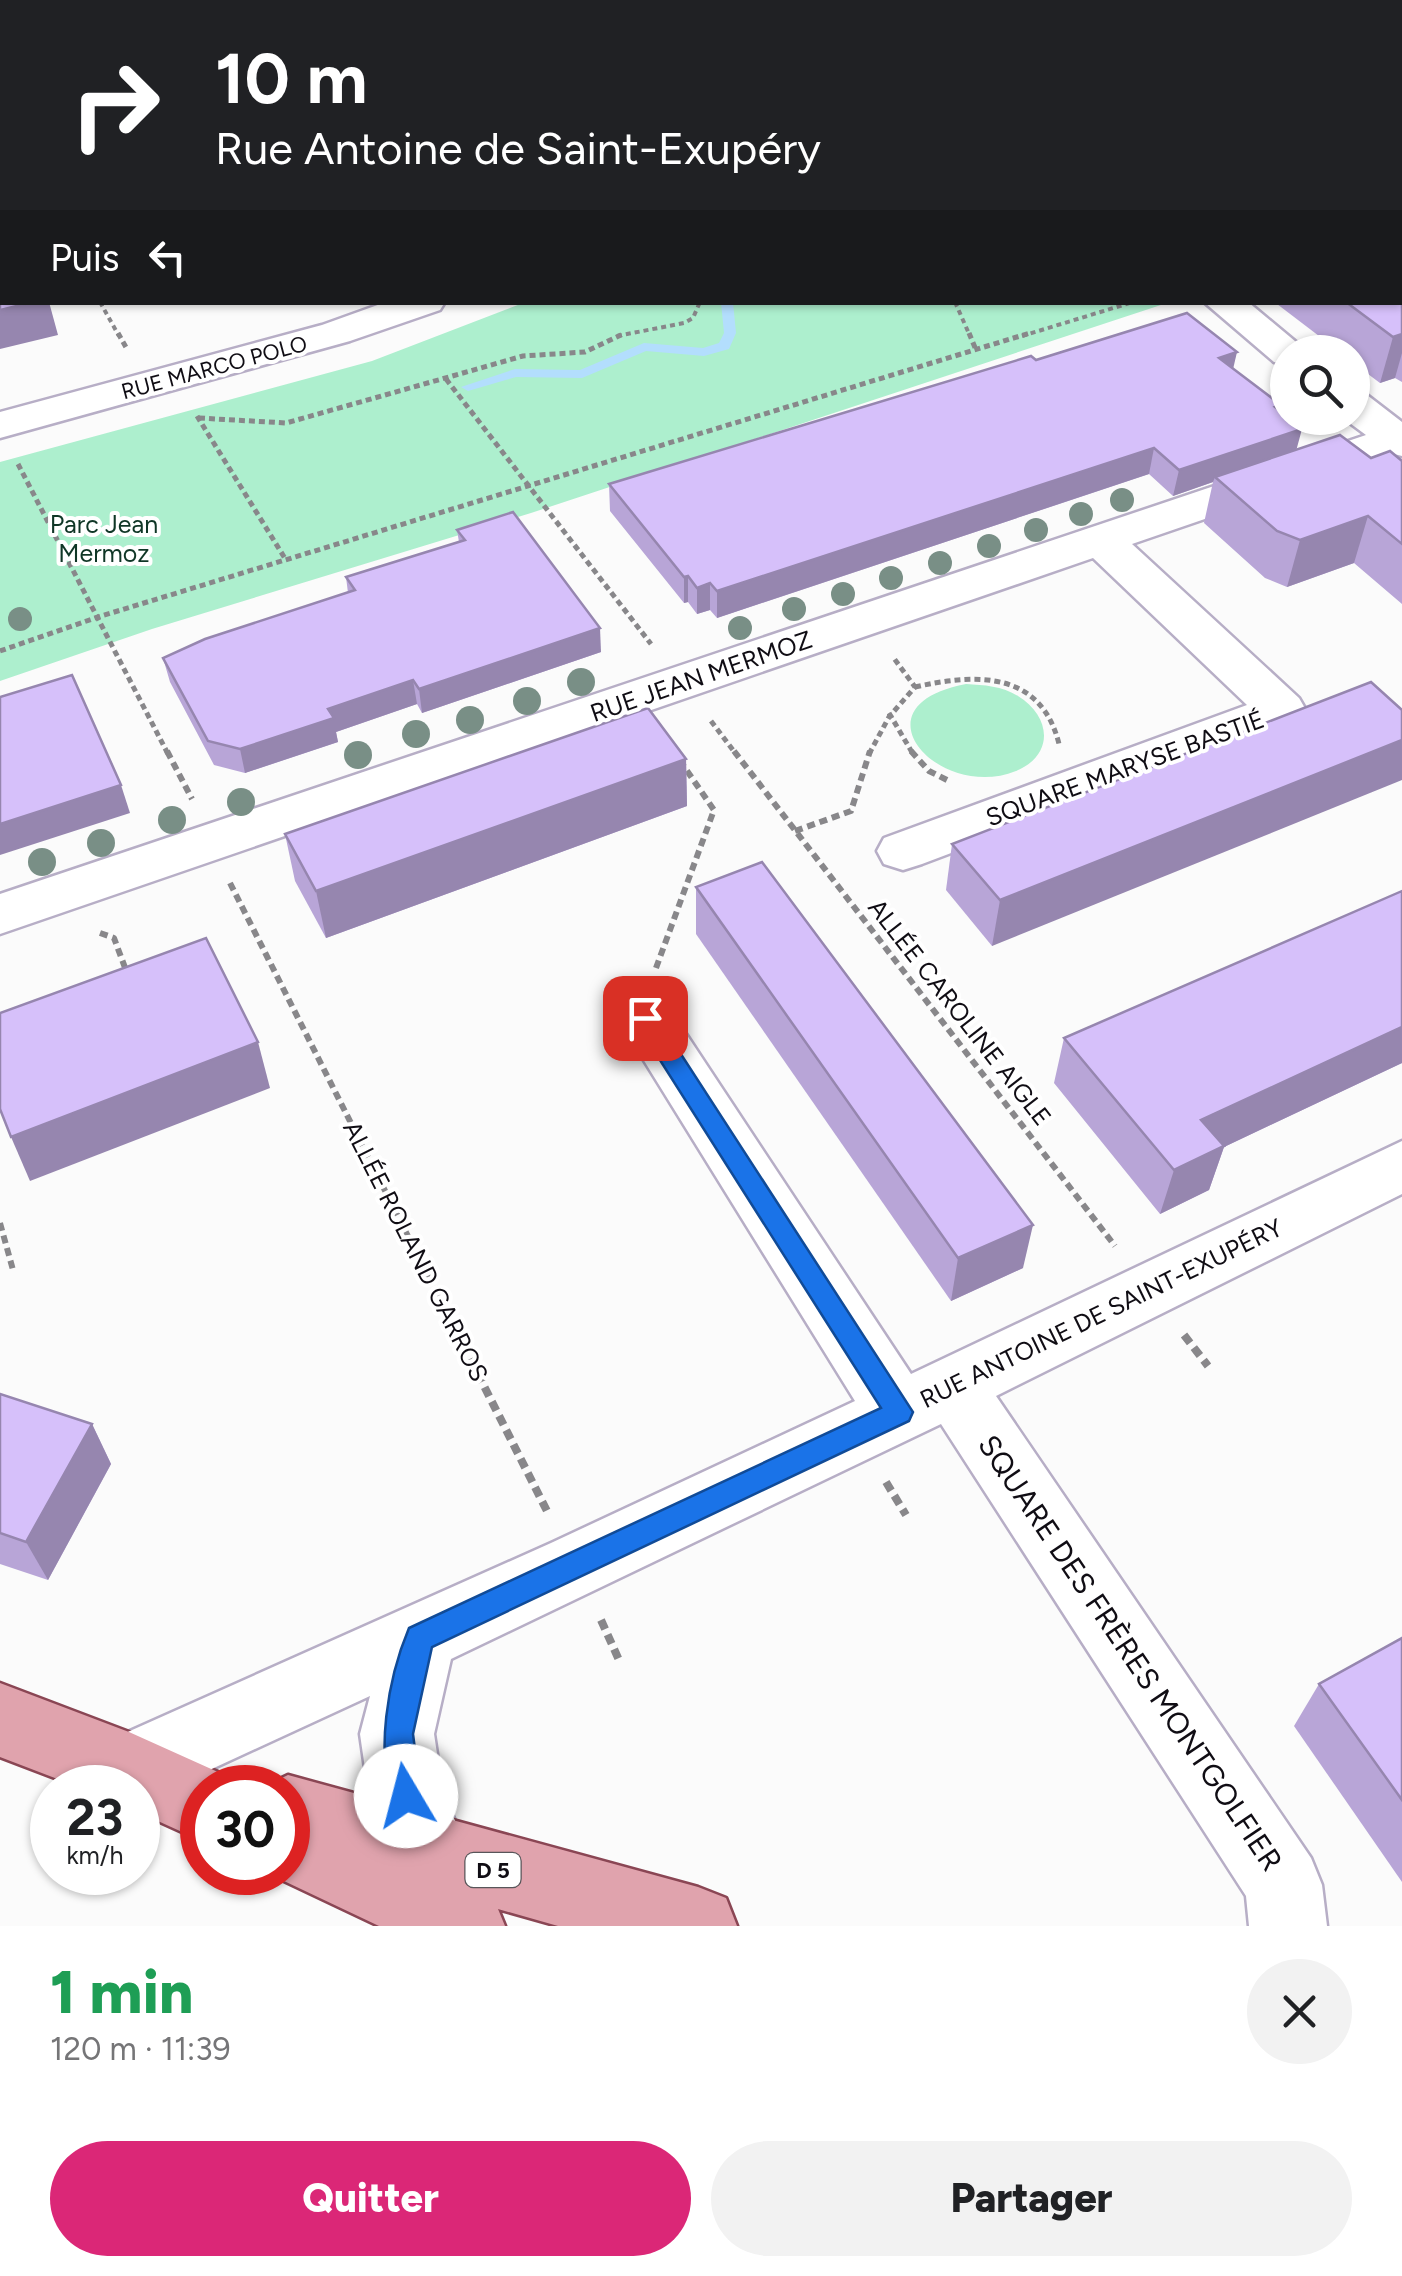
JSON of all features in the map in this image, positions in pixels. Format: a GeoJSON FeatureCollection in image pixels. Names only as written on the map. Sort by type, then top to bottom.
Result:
{"type":"FeatureCollection","features":[{"type":"Feature","properties":{"kind":"main road"},"geometry":{"type":"LineString","coordinates":[[0,1720],[119,1765]]}},
{"type":"Feature","properties":{"kind":"main road","name":"D 5"},"geometry":{"type":"LineString","coordinates":[[310,1819],[698,1926]]}},
{"type":"Feature","properties":{"kind":"main road","name":"D 5"},"geometry":{"type":"LineString","coordinates":[[310,1854],[466,1926]]}},
{"type":"Feature","properties":{"kind":"street","name":"RUE MARCO POLO"},"geometry":{"type":"LineString","coordinates":[[4,438],[174,379],[416,305]]}},
{"type":"Feature","properties":{"kind":"street"},"geometry":{"type":"LineString","coordinates":[[1228,305],[1270,339]]}},
{"type":"Feature","properties":{"kind":"street"},"geometry":{"type":"LineString","coordinates":[[1370,418],[1400,440]]}},
{"type":"Feature","properties":{"kind":"street","name":"RUE JEAN MERMOZ"},"geometry":{"type":"LineString","coordinates":[[0,914],[1400,440]]}},
{"type":"Feature","properties":{"kind":"street","name":"SQUARE MARYSE BASTIÉ"},"geometry":{"type":"LineString","coordinates":[[904,851],[1282,710],[1101,540]]}},
{"type":"Feature","properties":{"kind":"street"},"geometry":{"type":"LineString","coordinates":[[645,1018],[926,1400]]}},
{"type":"Feature","properties":{"kind":"street","name":"RUE ANTOINE DE SAINT-EXUPÉRY"},"geometry":{"type":"LineString","coordinates":[[139,1765],[576,1566],[926,1400],[1402,1166]]}},
{"type":"Feature","properties":{"kind":"street","name":"SQUARE DES FRÈRES MONTGOLFIER"},"geometry":{"type":"LineString","coordinates":[[926,1400],[1284,1885],[1288,1926]]}},
{"type":"Feature","properties":{"kind":"street"},"geometry":{"type":"LineString","coordinates":[[420,1638],[398,1734],[406,1796],[431,1853]]}},
{"type":"Feature","properties":{"kind":"path"},"geometry":{"type":"LineString","coordinates":[[198,418],[286,423],[524,356],[585,352],[622,334],[684,323],[693,318],[699,305]]}},
{"type":"Feature","properties":{"kind":"path"},"geometry":{"type":"LineString","coordinates":[[956,305],[976,350]]}},
{"type":"Feature","properties":{"kind":"path"},"geometry":{"type":"LineString","coordinates":[[0,652],[98,617],[1123,305]]}},
{"type":"Feature","properties":{"kind":"path"},"geometry":{"type":"LineString","coordinates":[[446,378],[529,486],[659,690],[714,810],[660,950],[645,1018]]}},
{"type":"Feature","properties":{"kind":"path"},"geometry":{"type":"LineString","coordinates":[[174,379],[286,560]]}},
{"type":"Feature","properties":{"kind":"path","name":"ALLÉE ROLAND GARROS"},"geometry":{"type":"LineString","coordinates":[[4,438],[214,842],[231,884],[576,1566],[619,1660]]}},
{"type":"Feature","properties":{"kind":"path"},"geometry":{"type":"LineString","coordinates":[[865,620],[915,687]]}},
{"type":"Feature","properties":{"kind":"path"},"geometry":{"type":"LineString","coordinates":[[795,831],[851,812],[870,745],[889,714],[915,687],[958,677],[1003,681],[1024,690],[1052,717],[1059,747]]}},
{"type":"Feature","properties":{"kind":"path","name":"ALLÉE CAROLINE AIGLE"},"geometry":{"type":"LineString","coordinates":[[659,690],[795,831],[1208,1366]]}},
{"type":"Feature","properties":{"kind":"path"},"geometry":{"type":"LineString","coordinates":[[889,714],[907,749],[940,779],[956,783]]}},
{"type":"Feature","properties":{"kind":"path"},"geometry":{"type":"LineString","coordinates":[[108,935],[114,938],[131,983]]}},
{"type":"Feature","properties":{"kind":"path"},"geometry":{"type":"LineString","coordinates":[[0,1223],[13,1270]]}},
{"type":"Feature","properties":{"kind":"green space","name":"Parc Jean Mermoz"},"geometry":{"type":"Polygon","coordinates":[[[518,305],[1161,305],[531,513],[152,629],[0,681],[0,462],[372,361],[518,305]]]}},
{"type":"Feature","properties":{"kind":"green space"},"geometry":{"type":"Polygon","coordinates":[[[966,684],[1012,693],[1037,714],[1044,735],[1042,746],[1029,764],[987,777],[960,774],[936,763],[919,747],[911,729],[914,711],[932,695],[966,684]]]}},
{"type":"Feature","properties":{"kind":"building"},"geometry":{"type":"Polygon","coordinates":[[[1350,305],[1402,305],[1402,334],[1393,337],[1350,305]]]}},
{"type":"Feature","properties":{"kind":"building"},"geometry":{"type":"Polygon","coordinates":[[[1187,313],[1237,352],[1219,358],[1270,397],[1270,435],[1284,435],[1179,470],[1154,448],[717,591],[710,583],[697,588],[688,576],[684,577],[609,484],[1031,356],[1036,360],[1187,313]]]}},
{"type":"Feature","properties":{"kind":"building"},"geometry":{"type":"Polygon","coordinates":[[[1340,435],[1371,458],[1390,451],[1402,461],[1402,544],[1368,516],[1300,540],[1277,531],[1215,477],[1340,435]]]}},
{"type":"Feature","properties":{"kind":"building"},"geometry":{"type":"Polygon","coordinates":[[[513,512],[600,628],[419,689],[413,680],[328,709],[334,718],[240,749],[208,741],[163,658],[205,639],[355,590],[346,577],[465,540],[457,530],[513,512]]]}},
{"type":"Feature","properties":{"kind":"building"},"geometry":{"type":"Polygon","coordinates":[[[72,675],[121,785],[0,824],[0,697],[72,675]]]}},
{"type":"Feature","properties":{"kind":"building"},"geometry":{"type":"Polygon","coordinates":[[[1371,682],[1402,710],[1402,740],[1000,900],[952,844],[1371,682]]]}},
{"type":"Feature","properties":{"kind":"building"},"geometry":{"type":"Polygon","coordinates":[[[648,708],[686,759],[316,891],[285,834],[648,708]]]}},
{"type":"Feature","properties":{"kind":"building"},"geometry":{"type":"Polygon","coordinates":[[[762,862],[1033,1225],[958,1258],[696,887],[762,862]]]}},
{"type":"Feature","properties":{"kind":"building"},"geometry":{"type":"Polygon","coordinates":[[[1402,891],[1402,1027],[1201,1120],[1224,1146],[1174,1170],[1064,1038],[1402,891]]]}},
{"type":"Feature","properties":{"kind":"building"},"geometry":{"type":"Polygon","coordinates":[[[206,938],[258,1042],[11,1137],[0,1109],[0,1013],[206,938]]]}},
{"type":"Feature","properties":{"kind":"building"},"geometry":{"type":"Polygon","coordinates":[[[0,1394],[92,1424],[26,1542],[0,1533],[0,1394]]]}},
{"type":"Feature","properties":{"kind":"building"},"geometry":{"type":"Polygon","coordinates":[[[1402,1638],[1402,1800],[1319,1684],[1402,1638]]]}},
{"type":"Feature","properties":{"kind":"waterway"},"geometry":{"type":"LineString","coordinates":[[468,387],[515,373],[582,374],[644,347],[704,352],[724,346],[730,333],[727,305]]}},
{"type":"Feature","properties":{"kind":"route"},"geometry":{"type":"LineString","coordinates":[[406,1796],[398,1734],[420,1638],[899,1412],[645,1018]]}}]}
